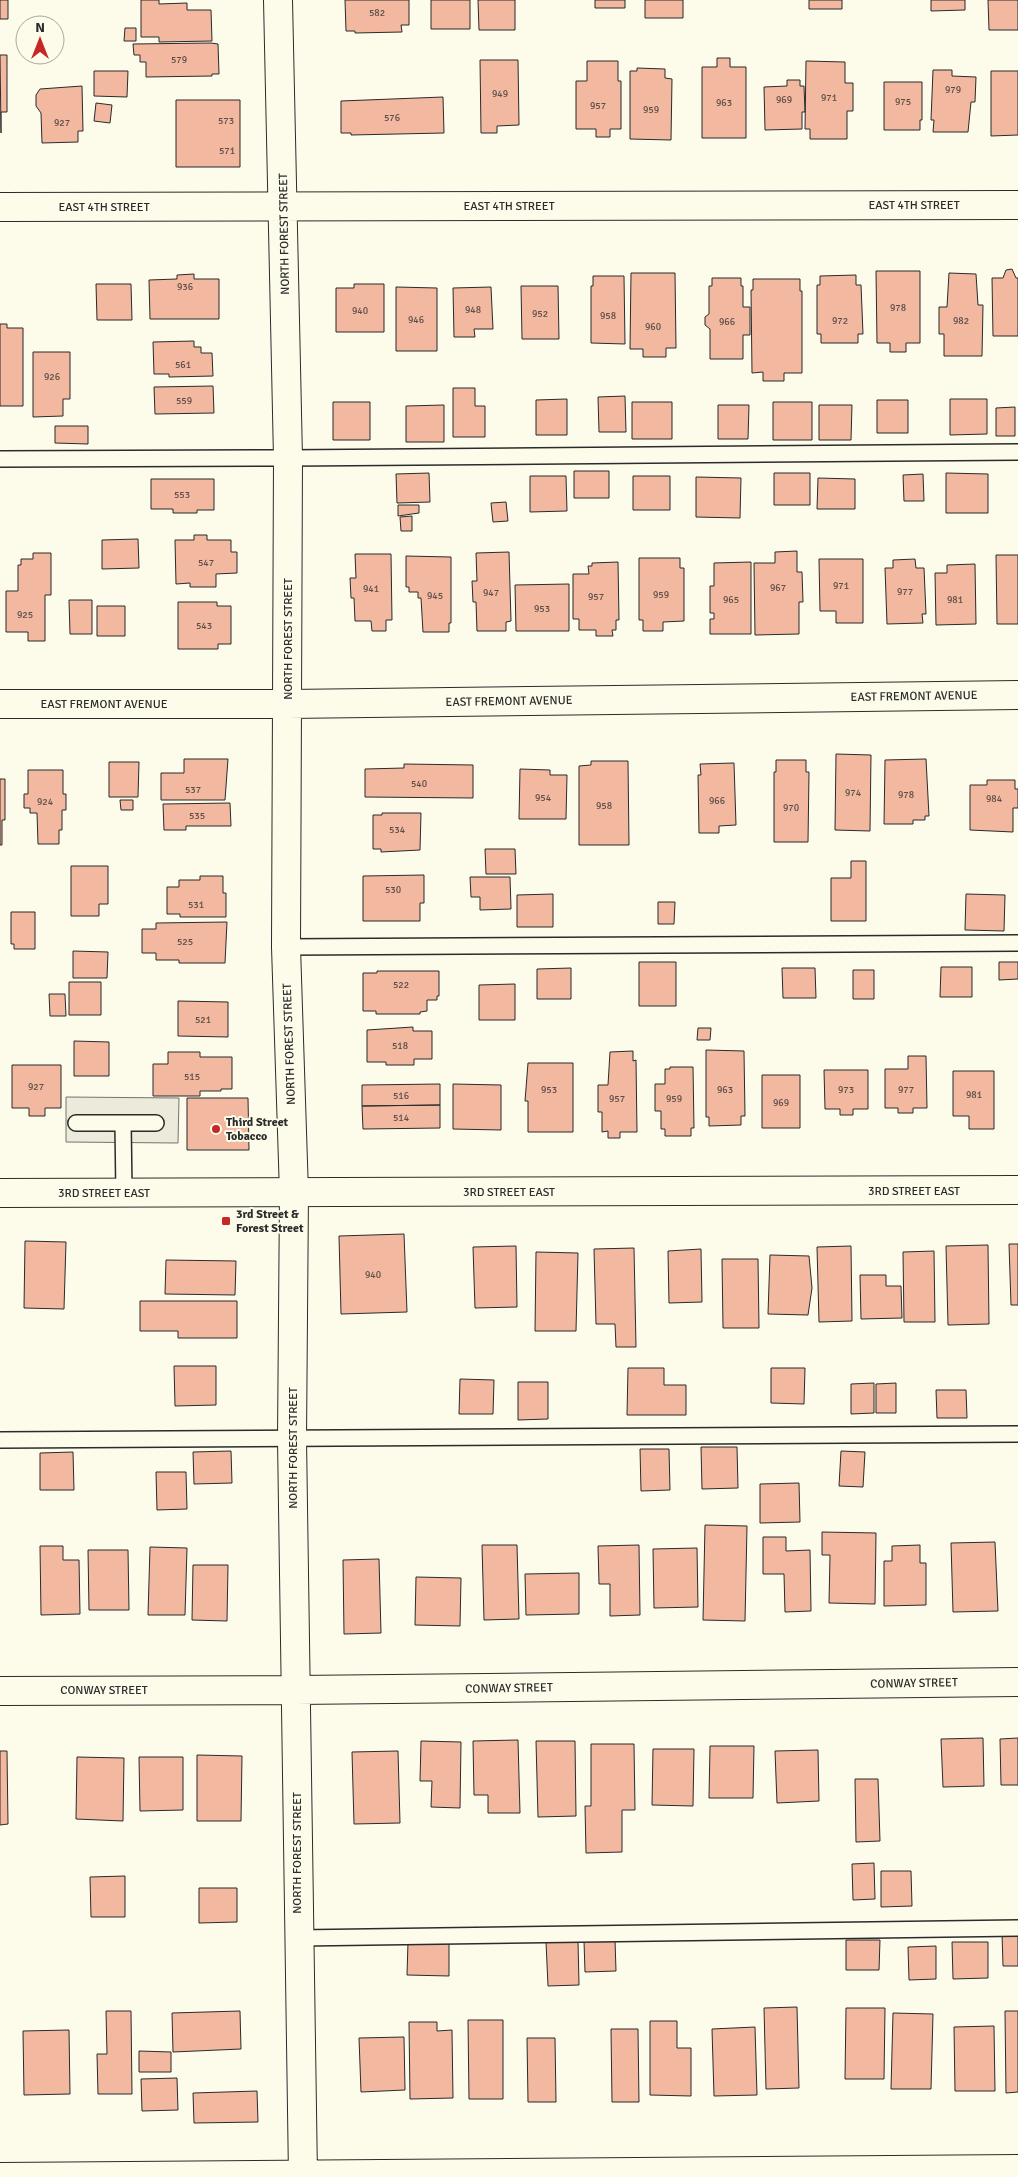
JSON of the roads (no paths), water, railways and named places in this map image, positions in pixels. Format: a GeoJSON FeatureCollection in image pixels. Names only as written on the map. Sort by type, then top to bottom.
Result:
{"type":"FeatureCollection","features":[{"type":"Feature","properties":{"kind":"street","name":"NORTH FOREST STREET"},"geometry":{"type":"LineString","coordinates":[[278,0],[284,206],[288,458],[286,947],[294,1193],[292,1439],[302,2176]]}},
{"type":"Feature","properties":{"kind":"street","name":"EAST 4TH STREET"},"geometry":{"type":"LineString","coordinates":[[0,207],[1018,205]]}},
{"type":"Feature","properties":{"kind":"street","name":"EAST FREMONT AVENUE"},"geometry":{"type":"LineString","coordinates":[[0,704],[288,704],[1018,695]]}},
{"type":"Feature","properties":{"kind":"street","name":"3RD STREET EAST"},"geometry":{"type":"LineString","coordinates":[[0,1193],[1018,1190]]}},
{"type":"Feature","properties":{"kind":"street","name":"CONWAY STREET"},"geometry":{"type":"LineString","coordinates":[[0,1690],[296,1690],[1018,1682]]}},
{"type":"Feature","properties":{"kind":"street"},"geometry":{"type":"LineString","coordinates":[[0,2177],[1018,2169]]}},
{"type":"Feature","properties":{"kind":"lane"},"geometry":{"type":"LineString","coordinates":[[0,459],[1018,452]]}},
{"type":"Feature","properties":{"kind":"lane"},"geometry":{"type":"LineString","coordinates":[[286,947],[1018,943]]}},
{"type":"Feature","properties":{"kind":"lane"},"geometry":{"type":"LineString","coordinates":[[76,1123],[156,1123]]}},
{"type":"Feature","properties":{"kind":"lane"},"geometry":{"type":"LineString","coordinates":[[123,1123],[124,1193]]}},
{"type":"Feature","properties":{"kind":"lane"},"geometry":{"type":"LineString","coordinates":[[0,1440],[1018,1434]]}},
{"type":"Feature","properties":{"kind":"lane"},"geometry":{"type":"LineString","coordinates":[[298,1938],[1018,1928]]}},
{"type":"Feature","properties":{"kind":"place","name":"Third Street Tobacco"},"geometry":{"type":"Point","coordinates":[216,1129]}},
{"type":"Feature","properties":{"kind":"place","name":"3rd Street & Forest Street"},"geometry":{"type":"Point","coordinates":[226,1221]}}]}
